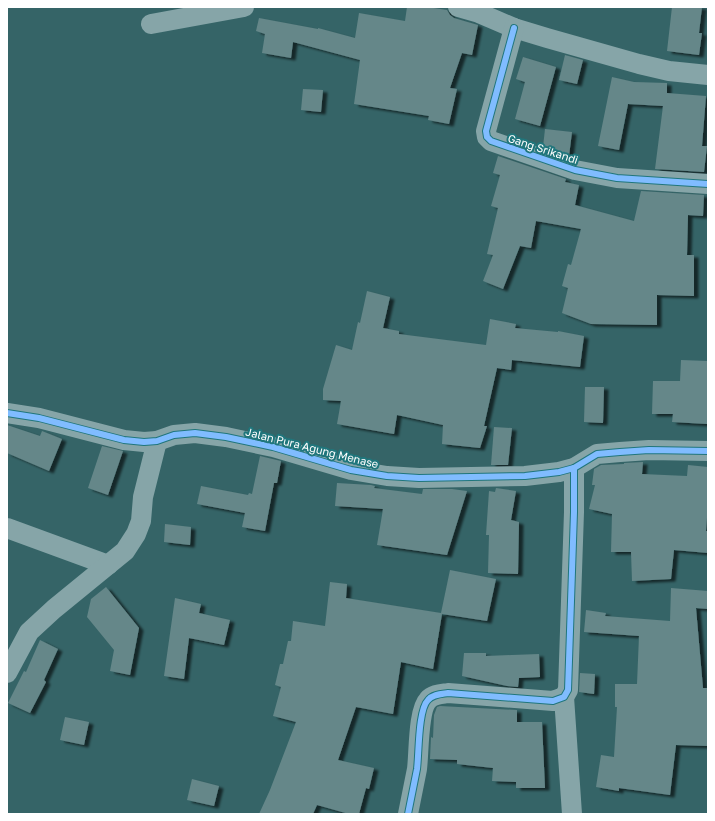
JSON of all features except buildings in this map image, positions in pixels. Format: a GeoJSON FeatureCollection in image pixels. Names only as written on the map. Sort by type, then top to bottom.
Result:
{"type":"FeatureCollection","features":[{"type":"Feature","properties":{"kind":"street"},"geometry":{"type":"LineString","coordinates":[[151,24],[244,7]]}},
{"type":"Feature","properties":{"kind":"street"},"geometry":{"type":"LineString","coordinates":[[458,7],[480,10],[514,28],[547,38],[669,71],[708,75]]}},
{"type":"Feature","properties":{"kind":"street","name":"Gang Srikandi"},"geometry":{"type":"LineString","coordinates":[[514,28],[486,131],[491,142],[575,170],[617,178],[708,184]]}},
{"type":"Feature","properties":{"kind":"street","name":"Jalan Pura Agung Menase"},"geometry":{"type":"LineString","coordinates":[[7,413],[38,418],[124,440],[144,442],[157,441],[174,435],[195,433],[226,437],[273,447],[350,470],[387,476],[419,478],[525,476],[559,472],[574,468],[597,454],[649,450],[684,452],[708,451]]}},
{"type":"Feature","properties":{"kind":"street"},"geometry":{"type":"LineString","coordinates":[[7,673],[29,632],[54,609],[125,551],[136,534],[141,521],[143,498],[157,441]]}},
{"type":"Feature","properties":{"kind":"street"},"geometry":{"type":"LineString","coordinates":[[572,814],[564,697],[568,690],[574,468]]}},
{"type":"Feature","properties":{"kind":"street"},"geometry":{"type":"LineString","coordinates":[[7,528],[108,565]]}},
{"type":"Feature","properties":{"kind":"street"},"geometry":{"type":"LineString","coordinates":[[408,814],[417,767],[421,725],[425,705],[430,698],[448,693],[546,701],[553,701],[564,697]]}},
{"type":"Feature","properties":{"kind":"cycle path"},"geometry":{"type":"LineString","coordinates":[[514,28],[486,131],[487,137],[491,141],[575,170],[617,178],[708,184]]}},
{"type":"Feature","properties":{"kind":"cycle path"},"geometry":{"type":"LineString","coordinates":[[7,413],[39,418],[124,440],[144,442],[157,441],[174,435],[195,433],[226,437],[273,447],[351,470],[387,476],[419,478],[525,476],[559,472],[574,468],[597,454],[649,450],[708,451]]}},
{"type":"Feature","properties":{"kind":"cycle path"},"geometry":{"type":"LineString","coordinates":[[408,814],[417,769],[422,713],[430,698],[448,693],[553,701],[564,697],[568,690],[574,468]]}}]}
